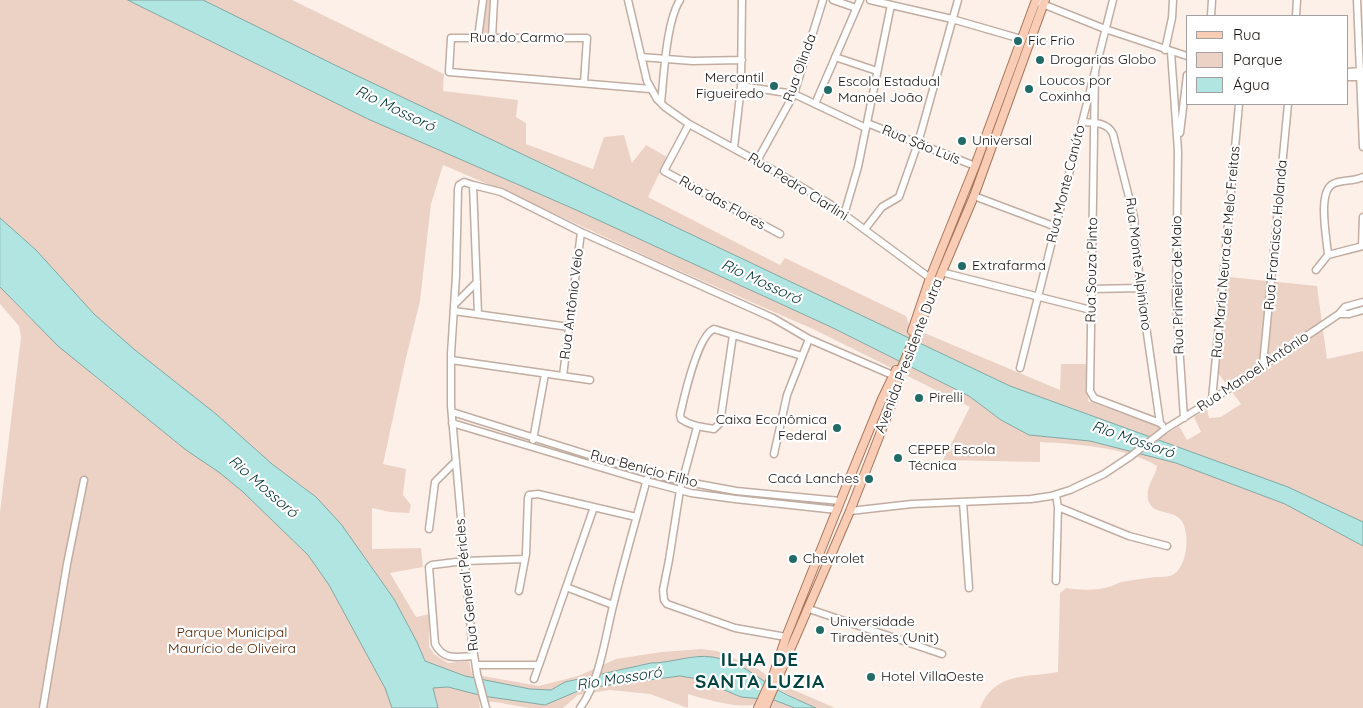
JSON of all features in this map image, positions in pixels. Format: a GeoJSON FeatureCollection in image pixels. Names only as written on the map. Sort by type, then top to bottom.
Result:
{"type":"FeatureCollection","features":[{"type":"Feature","properties":{"kind":"main road","name":"Avenida Presidente Dutra"},"geometry":{"type":"LineString","coordinates":[[777,674],[786,637],[840,501],[882,398],[897,375],[915,330],[930,278],[975,166],[1035,1]]}},
{"type":"Feature","properties":{"kind":"main road","name":"Avenida Presidente Dutra"},"geometry":{"type":"LineString","coordinates":[[915,330],[924,315],[974,196],[1044,2]]}},
{"type":"Feature","properties":{"kind":"main road"},"geometry":{"type":"LineString","coordinates":[[998,104],[1007,107]]}},
{"type":"Feature","properties":{"kind":"main road","name":"Avenida Presidente Dutra"},"geometry":{"type":"LineString","coordinates":[[760,708],[808,609],[850,511],[893,400],[897,375]]}},
{"type":"Feature","properties":{"kind":"main road"},"geometry":{"type":"LineString","coordinates":[[817,559],[827,563]]}},
{"type":"Feature","properties":{"kind":"street"},"geometry":{"type":"LineString","coordinates":[[478,38],[483,0]]}},
{"type":"Feature","properties":{"kind":"street"},"geometry":{"type":"LineString","coordinates":[[492,38],[494,0]]}},
{"type":"Feature","properties":{"kind":"street"},"geometry":{"type":"LineString","coordinates":[[628,0],[646,81],[650,89]]}},
{"type":"Feature","properties":{"kind":"street"},"geometry":{"type":"LineString","coordinates":[[661,103],[671,26],[680,0]]}},
{"type":"Feature","properties":{"kind":"street"},"geometry":{"type":"LineString","coordinates":[[734,148],[741,86],[742,0]]}},
{"type":"Feature","properties":{"kind":"street","name":"Rua Olinda"},"geometry":{"type":"LineString","coordinates":[[757,161],[794,94],[823,0]]}},
{"type":"Feature","properties":{"kind":"street"},"geometry":{"type":"LineString","coordinates":[[833,0],[856,8]]}},
{"type":"Feature","properties":{"kind":"street"},"geometry":{"type":"LineString","coordinates":[[815,104],[860,0]]}},
{"type":"Feature","properties":{"kind":"street"},"geometry":{"type":"LineString","coordinates":[[870,0],[952,19],[1021,39]]}},
{"type":"Feature","properties":{"kind":"street"},"geometry":{"type":"LineString","coordinates":[[865,229],[882,207],[899,197],[918,143],[958,0]]}},
{"type":"Feature","properties":{"kind":"street"},"geometry":{"type":"LineString","coordinates":[[1105,30],[1113,0]]}},
{"type":"Feature","properties":{"kind":"street","name":"Rua Primeiro de Maio"},"geometry":{"type":"LineString","coordinates":[[1173,0],[1168,51],[1178,151]]}},
{"type":"Feature","properties":{"kind":"street"},"geometry":{"type":"LineString","coordinates":[[1211,15],[1212,0]]}},
{"type":"Feature","properties":{"kind":"street"},"geometry":{"type":"LineString","coordinates":[[1296,15],[1297,0]]}},
{"type":"Feature","properties":{"kind":"street"},"geometry":{"type":"LineString","coordinates":[[1357,0],[1360,15],[1363,147]]}},
{"type":"Feature","properties":{"kind":"street"},"geometry":{"type":"LineString","coordinates":[[1035,1],[1044,2],[1105,30],[1186,56]]}},
{"type":"Feature","properties":{"kind":"street"},"geometry":{"type":"LineString","coordinates":[[844,215],[858,167],[867,125],[887,3]]}},
{"type":"Feature","properties":{"kind":"street","name":"Rua Monte Canúto"},"geometry":{"type":"LineString","coordinates":[[1020,368],[1105,30]]}},
{"type":"Feature","properties":{"kind":"street","name":"Rua do Carmo"},"geometry":{"type":"LineString","coordinates":[[584,84],[587,38],[451,38],[449,72],[584,84],[650,89]]}},
{"type":"Feature","properties":{"kind":"street"},"geometry":{"type":"LineString","coordinates":[[641,57],[742,60]]}},
{"type":"Feature","properties":{"kind":"street"},"geometry":{"type":"LineString","coordinates":[[834,57],[877,71]]}},
{"type":"Feature","properties":{"kind":"street","name":"Rua Souza Pinto"},"geometry":{"type":"LineString","coordinates":[[1095,71],[1089,386],[1094,398],[1160,423]]}},
{"type":"Feature","properties":{"kind":"street"},"geometry":{"type":"LineString","coordinates":[[1348,72],[1362,74]]}},
{"type":"Feature","properties":{"kind":"street"},"geometry":{"type":"LineString","coordinates":[[1348,77],[1362,74]]}},
{"type":"Feature","properties":{"kind":"street","name":"Rua Primeiro de Maio"},"geometry":{"type":"LineString","coordinates":[[1184,418],[1176,298],[1178,151],[1186,83]]}},
{"type":"Feature","properties":{"kind":"street","name":"Rua São Luís"},"geometry":{"type":"LineString","coordinates":[[741,86],[794,94],[867,125],[975,166]]}},
{"type":"Feature","properties":{"kind":"street","name":"Rua Pedro Ciarlini"},"geometry":{"type":"LineString","coordinates":[[650,89],[661,103],[689,124],[830,204],[930,278]]}},
{"type":"Feature","properties":{"kind":"street","name":"Rua Maria Neura de Melo Freitas"},"geometry":{"type":"LineString","coordinates":[[1212,400],[1239,105]]}},
{"type":"Feature","properties":{"kind":"street","name":"Rua Francisco Holanda"},"geometry":{"type":"LineString","coordinates":[[1263,365],[1288,105]]}},
{"type":"Feature","properties":{"kind":"street","name":"Rua Monte Alpiniano"},"geometry":{"type":"LineString","coordinates":[[1082,122],[1106,124],[1114,134],[1134,217],[1140,288],[1160,423]]}},
{"type":"Feature","properties":{"kind":"street","name":"Rua das Flores"},"geometry":{"type":"LineString","coordinates":[[689,124],[664,171],[780,234]]}},
{"type":"Feature","properties":{"kind":"street"},"geometry":{"type":"LineString","coordinates":[[1328,255],[1324,196],[1330,186],[1339,182],[1361,180]]}},
{"type":"Feature","properties":{"kind":"street","name":"Rua General Péricles"},"geometry":{"type":"LineString","coordinates":[[473,185],[464,182],[459,185],[458,189],[451,360],[452,423],[474,656],[486,707]]}},
{"type":"Feature","properties":{"kind":"street"},"geometry":{"type":"LineString","coordinates":[[478,314],[473,185],[501,192],[581,232],[773,318],[809,339],[897,375]]}},
{"type":"Feature","properties":{"kind":"street"},"geometry":{"type":"LineString","coordinates":[[974,196],[1056,227]]}},
{"type":"Feature","properties":{"kind":"street"},"geometry":{"type":"LineString","coordinates":[[1316,270],[1328,255],[1362,246],[1363,217]]}},
{"type":"Feature","properties":{"kind":"street","name":"Rua Antônio Veio"},"geometry":{"type":"LineString","coordinates":[[562,376],[581,232]]}},
{"type":"Feature","properties":{"kind":"street"},"geometry":{"type":"LineString","coordinates":[[941,272],[1091,310]]}},
{"type":"Feature","properties":{"kind":"street"},"geometry":{"type":"LineString","coordinates":[[477,282],[454,308],[478,314],[569,327]]}},
{"type":"Feature","properties":{"kind":"street"},"geometry":{"type":"LineString","coordinates":[[1092,289],[1140,288]]}},
{"type":"Feature","properties":{"kind":"street","name":"Rua Manoel Antônio"},"geometry":{"type":"LineString","coordinates":[[1167,428],[1212,400],[1339,314],[1345,307],[1363,302]]}},
{"type":"Feature","properties":{"kind":"street","name":"Rua Manoel Antônio"},"geometry":{"type":"LineString","coordinates":[[1339,314],[1363,310]]}},
{"type":"Feature","properties":{"kind":"street"},"geometry":{"type":"LineString","coordinates":[[733,335],[720,423],[714,429],[697,427],[684,421],[680,415],[691,373],[706,335],[712,329],[733,335],[802,356]]}},
{"type":"Feature","properties":{"kind":"street"},"geometry":{"type":"LineString","coordinates":[[774,454],[787,395],[809,339]]}},
{"type":"Feature","properties":{"kind":"street"},"geometry":{"type":"LineString","coordinates":[[451,360],[590,380]]}},
{"type":"Feature","properties":{"kind":"street","name":"Rua Antônio Veio"},"geometry":{"type":"LineString","coordinates":[[532,446],[546,374]]}},
{"type":"Feature","properties":{"kind":"street","name":"Rua Benício Filho"},"geometry":{"type":"LineString","coordinates":[[452,412],[682,482],[725,489],[840,501]]}},
{"type":"Feature","properties":{"kind":"street","name":"Rua Benício Filho"},"geometry":{"type":"LineString","coordinates":[[452,423],[680,490],[837,510]]}},
{"type":"Feature","properties":{"kind":"street"},"geometry":{"type":"LineString","coordinates":[[850,511],[912,504],[1031,500],[1056,495],[1085,484],[1131,456],[1167,428],[1160,423]]}},
{"type":"Feature","properties":{"kind":"street"},"geometry":{"type":"LineString","coordinates":[[697,427],[680,490],[669,560],[662,590],[664,600],[667,604],[735,628],[786,637]]}},
{"type":"Feature","properties":{"kind":"street"},"geometry":{"type":"LineString","coordinates":[[429,529],[435,482],[456,461]]}},
{"type":"Feature","properties":{"kind":"street"},"geometry":{"type":"LineString","coordinates":[[580,708],[587,697],[599,663],[648,473]]}},
{"type":"Feature","properties":{"kind":"street"},"geometry":{"type":"LineString","coordinates":[[43,708],[67,564],[84,480]]}},
{"type":"Feature","properties":{"kind":"street"},"geometry":{"type":"LineString","coordinates":[[724,497],[725,489]]}},
{"type":"Feature","properties":{"kind":"street"},"geometry":{"type":"LineString","coordinates":[[519,591],[525,559],[528,498],[530,495],[538,494],[636,517]]}},
{"type":"Feature","properties":{"kind":"street"},"geometry":{"type":"LineString","coordinates":[[1056,495],[1058,507],[1056,581]]}},
{"type":"Feature","properties":{"kind":"street"},"geometry":{"type":"LineString","coordinates":[[788,505],[790,496]]}},
{"type":"Feature","properties":{"kind":"street"},"geometry":{"type":"LineString","coordinates":[[963,502],[969,588]]}},
{"type":"Feature","properties":{"kind":"street"},"geometry":{"type":"LineString","coordinates":[[534,679],[594,507]]}},
{"type":"Feature","properties":{"kind":"street"},"geometry":{"type":"LineString","coordinates":[[1058,507],[1129,536],[1167,546]]}},
{"type":"Feature","properties":{"kind":"street"},"geometry":{"type":"LineString","coordinates":[[474,656],[448,658],[442,654],[435,644],[430,567],[432,565],[464,561],[525,559]]}},
{"type":"Feature","properties":{"kind":"street"},"geometry":{"type":"LineString","coordinates":[[566,586],[613,605]]}},
{"type":"Feature","properties":{"kind":"street"},"geometry":{"type":"LineString","coordinates":[[808,609],[942,654]]}},
{"type":"Feature","properties":{"kind":"street"},"geometry":{"type":"LineString","coordinates":[[476,665],[539,665]]}},
{"type":"Feature","properties":{"kind":"green space"},"geometry":{"type":"Polygon","coordinates":[[[0,0],[128,0],[368,119],[574,209],[831,327],[969,396],[1001,420],[1029,435],[1090,441],[1176,463],[1285,504],[1363,546],[1363,708],[980,708],[986,696],[1003,682],[1024,676],[1058,672],[1060,593],[1066,588],[1098,589],[1125,581],[1169,576],[1181,566],[1187,542],[1184,526],[1181,520],[1173,514],[1153,508],[1148,499],[1149,486],[1157,466],[1116,451],[1085,445],[1040,442],[1040,462],[943,460],[970,407],[813,329],[443,165],[431,204],[420,301],[383,464],[406,469],[403,495],[411,505],[409,513],[390,512],[372,508],[372,549],[421,548],[423,567],[390,573],[416,617],[429,614],[429,647],[434,654],[448,663],[469,661],[472,674],[539,686],[578,676],[616,659],[661,652],[701,649],[717,651],[756,668],[780,684],[835,708],[816,708],[764,681],[696,656],[585,677],[565,682],[551,690],[530,689],[465,676],[425,661],[394,599],[341,525],[316,497],[272,464],[216,414],[135,350],[94,314],[36,250],[0,218],[0,0]]]}},
{"type":"Feature","properties":{"kind":"green space"},"geometry":{"type":"Polygon","coordinates":[[[203,0],[292,0],[444,74],[443,91],[518,100],[516,117],[526,123],[526,144],[593,169],[604,137],[624,135],[632,163],[646,145],[667,157],[648,197],[780,265],[785,258],[906,316],[910,327],[1060,390],[1061,364],[1087,364],[1088,401],[1160,427],[1167,434],[1179,426],[1187,440],[1201,432],[1194,417],[1207,409],[1209,418],[1221,417],[1241,404],[1218,373],[1229,277],[1317,286],[1327,359],[1363,351],[1363,522],[1288,487],[1010,386],[341,68],[203,0]]]}},
{"type":"Feature","properties":{"kind":"green space"},"geometry":{"type":"Polygon","coordinates":[[[485,0],[491,0],[489,36],[481,36],[485,0]]]}},
{"type":"Feature","properties":{"kind":"green space","name":"Parque Municipal Maurício de Oliveira"},"geometry":{"type":"Polygon","coordinates":[[[0,287],[28,316],[94,376],[186,450],[220,473],[243,492],[308,555],[329,585],[385,688],[392,708],[0,708],[0,512],[21,337],[19,326],[0,304],[0,287]]]}},
{"type":"Feature","properties":{"kind":"green space"},"geometry":{"type":"Polygon","coordinates":[[[680,676],[698,679],[741,697],[774,700],[795,708],[764,708],[752,705],[729,704],[688,694],[688,708],[650,694],[610,690],[578,695],[563,708],[529,708],[479,701],[480,708],[438,708],[433,688],[448,687],[483,696],[545,705],[578,691],[594,687],[680,676]]]}},
{"type":"Feature","properties":{"kind":"water","name":"Rio Mossoró"},"geometry":{"type":"Polygon","coordinates":[[[128,0],[203,0],[341,68],[1010,386],[1288,487],[1363,522],[1363,546],[1285,504],[1176,463],[1090,441],[1029,435],[1001,420],[969,396],[831,327],[574,209],[368,119],[128,0]]]}},
{"type":"Feature","properties":{"kind":"water","name":"Rio Mossoró"},"geometry":{"type":"Polygon","coordinates":[[[0,218],[36,250],[94,314],[135,350],[216,414],[272,464],[316,497],[341,524],[394,599],[425,661],[465,676],[530,689],[551,690],[565,682],[651,663],[704,656],[731,662],[783,693],[816,708],[795,708],[774,700],[741,697],[698,679],[680,676],[594,687],[578,691],[545,705],[483,696],[448,687],[433,688],[438,708],[392,708],[385,688],[329,585],[308,555],[243,492],[220,473],[186,450],[58,346],[0,287],[0,218]]]}},
{"type":"Feature","properties":{"kind":"place","name":"Fic Frio"},"geometry":{"type":"Point","coordinates":[1018,41]}},
{"type":"Feature","properties":{"kind":"place","name":"Drogarias Globo"},"geometry":{"type":"Point","coordinates":[1040,60]}},
{"type":"Feature","properties":{"kind":"place","name":"Mercantil Figueiredo"},"geometry":{"type":"Point","coordinates":[774,86]}},
{"type":"Feature","properties":{"kind":"place","name":"Loucos por Coxinha"},"geometry":{"type":"Point","coordinates":[1029,89]}},
{"type":"Feature","properties":{"kind":"place","name":"Escola Estadual Manoel João"},"geometry":{"type":"Point","coordinates":[828,90]}},
{"type":"Feature","properties":{"kind":"place","name":"Universal"},"geometry":{"type":"Point","coordinates":[962,141]}},
{"type":"Feature","properties":{"kind":"place","name":"Extrafarma"},"geometry":{"type":"Point","coordinates":[962,266]}},
{"type":"Feature","properties":{"kind":"place","name":"Pirelli"},"geometry":{"type":"Point","coordinates":[919,398]}},
{"type":"Feature","properties":{"kind":"place","name":"Caixa Econômica Federal"},"geometry":{"type":"Point","coordinates":[837,428]}},
{"type":"Feature","properties":{"kind":"place","name":"CEPEP Escola Técnica"},"geometry":{"type":"Point","coordinates":[898,458]}},
{"type":"Feature","properties":{"kind":"place","name":"Cacá Lanches"},"geometry":{"type":"Point","coordinates":[869,479]}},
{"type":"Feature","properties":{"kind":"place","name":"Chevrolet"},"geometry":{"type":"Point","coordinates":[793,559]}},
{"type":"Feature","properties":{"kind":"place","name":"Universidade Tiradentes (Unit)"},"geometry":{"type":"Point","coordinates":[820,630]}},
{"type":"Feature","properties":{"kind":"place","name":"Hotel VillaOeste"},"geometry":{"type":"Point","coordinates":[871,677]}},
{"type":"Feature","properties":{"kind":"district","name":"ILHA DE SANTA LUZIA"},"geometry":{"type":"Point","coordinates":[760,671]}}]}
